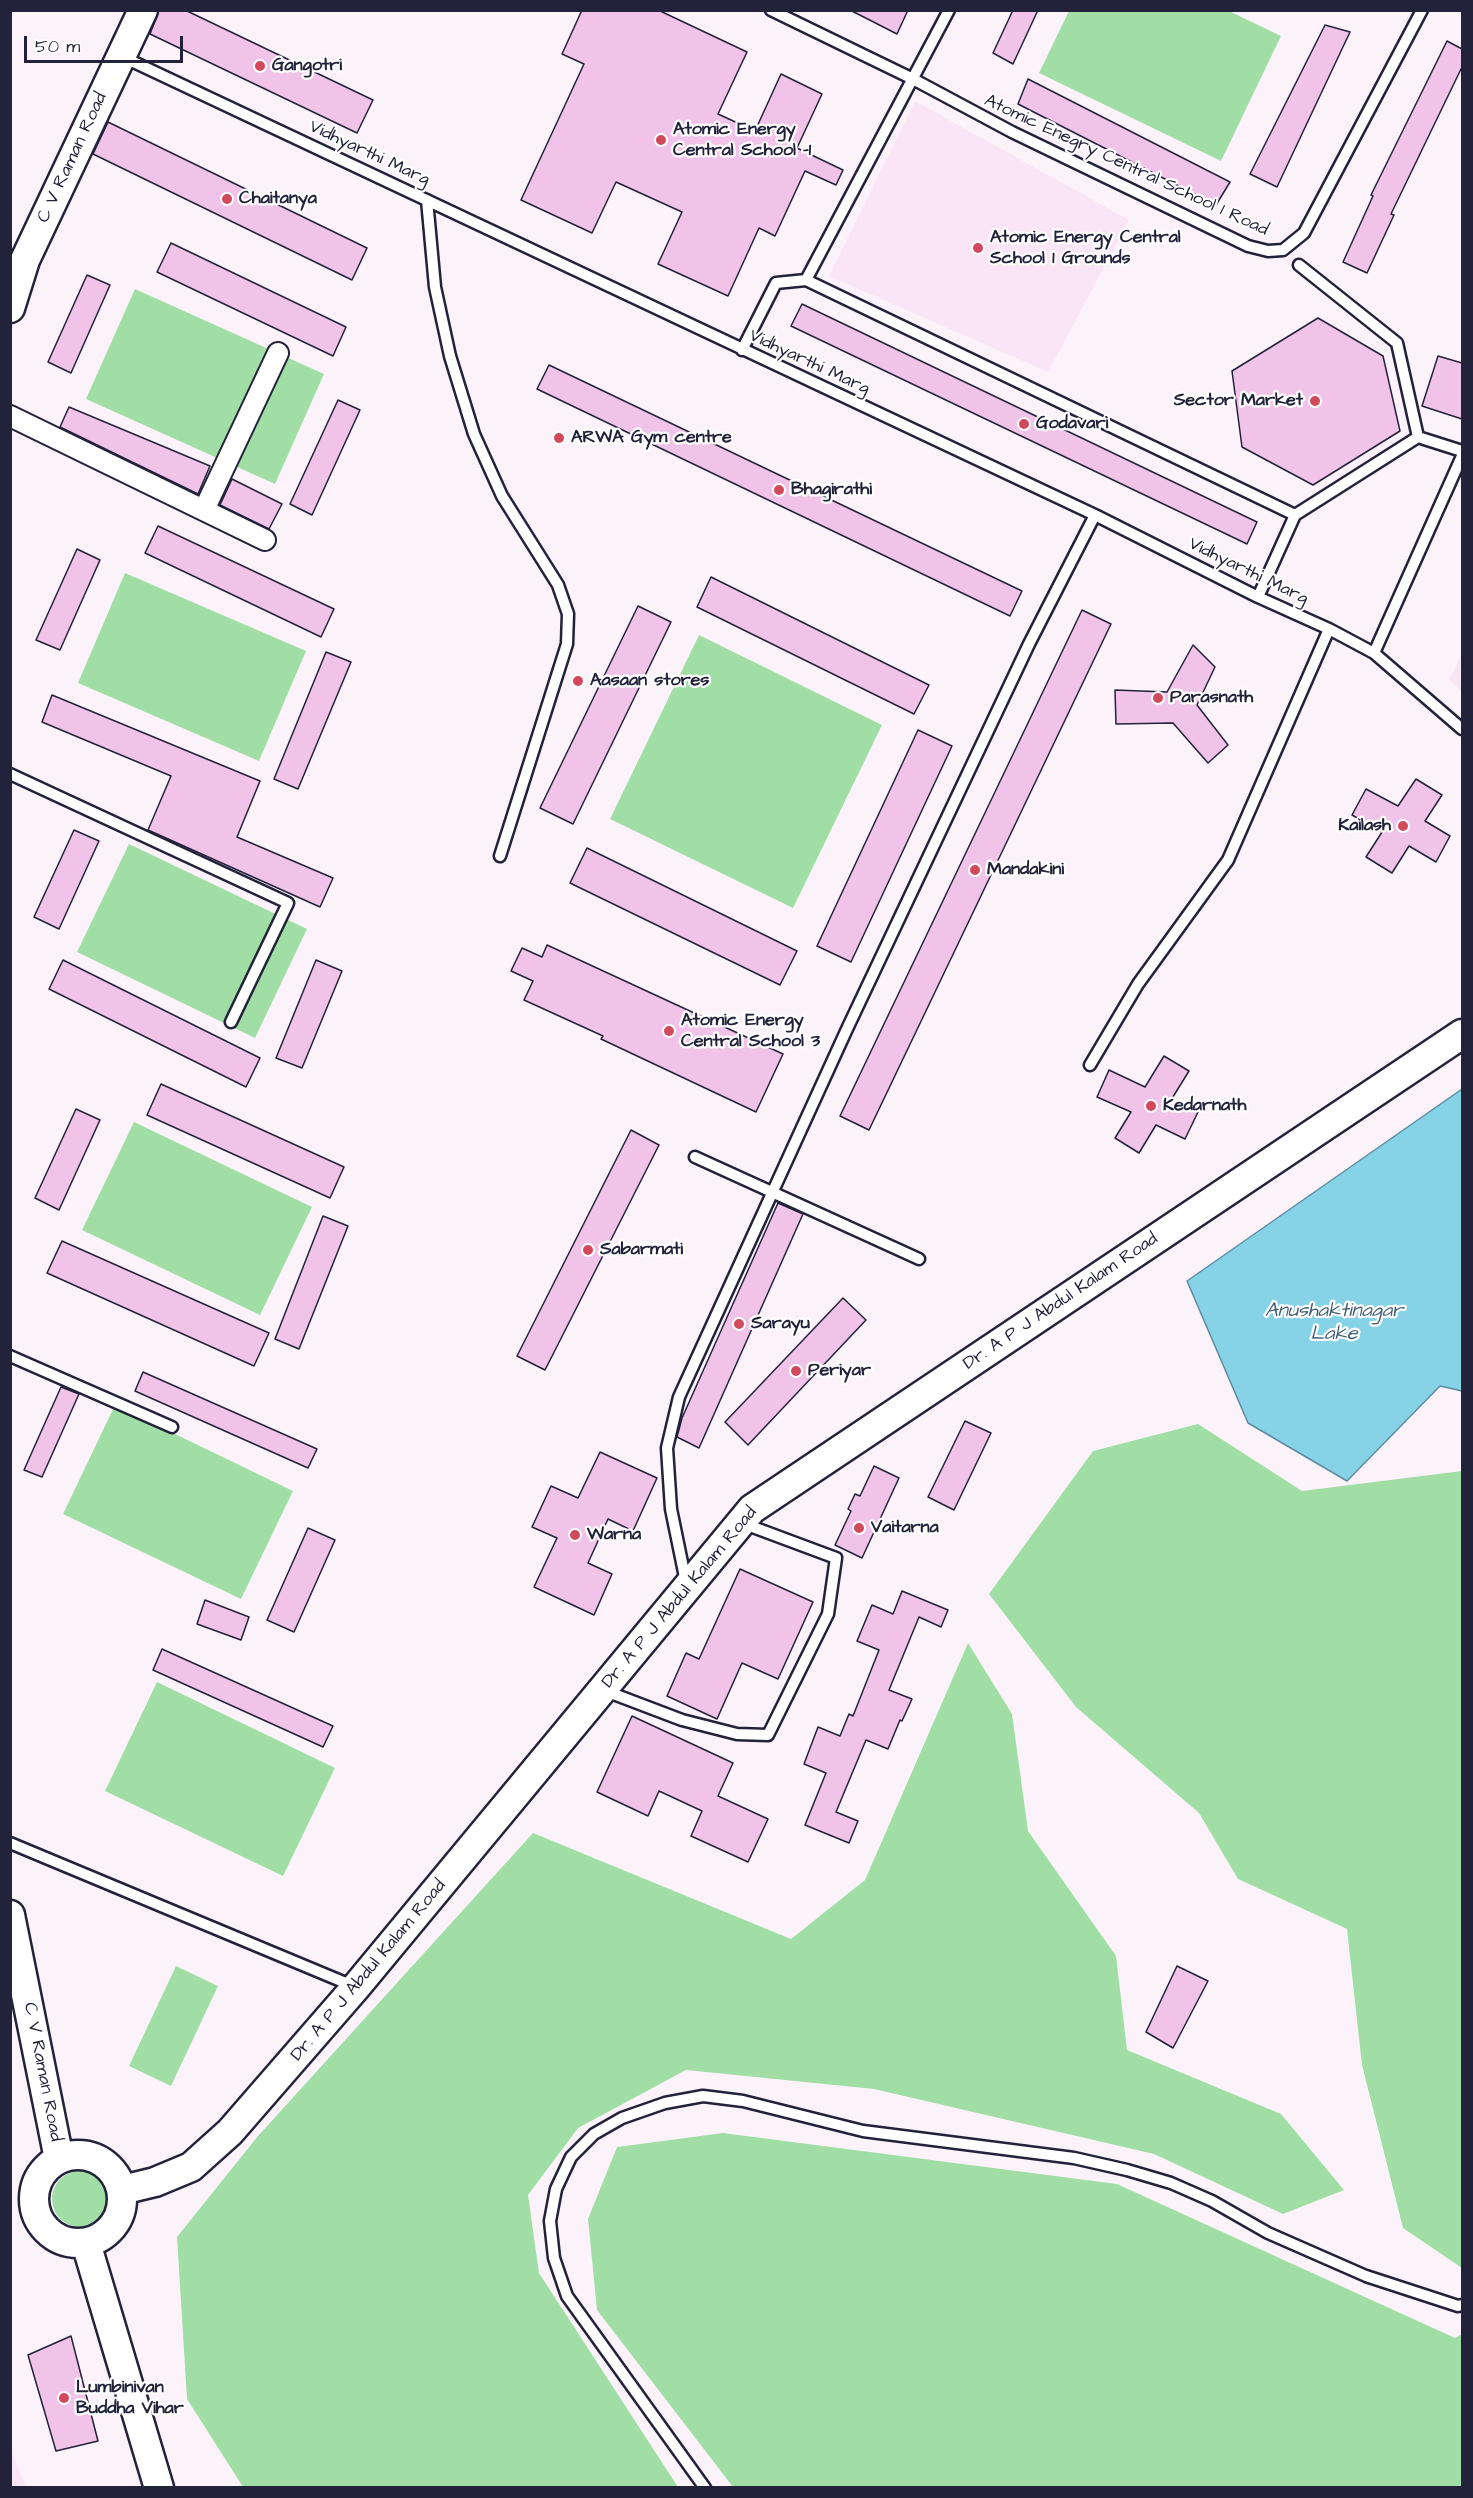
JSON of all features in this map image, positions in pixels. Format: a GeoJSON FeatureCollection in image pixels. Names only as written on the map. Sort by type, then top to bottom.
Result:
{"type":"FeatureCollection","features":[{"type":"Feature","properties":{"kind":"street","name":"C V Raman Road"},"geometry":{"type":"LineString","coordinates":[[10,308],[25,260],[143,10]]}},
{"type":"Feature","properties":{"kind":"street"},"geometry":{"type":"LineString","coordinates":[[204,510],[278,353]]}},
{"type":"Feature","properties":{"kind":"street"},"geometry":{"type":"LineString","coordinates":[[10,416],[265,540]]}},
{"type":"Feature","properties":{"kind":"street","name":"Dr. A P J Abdul Kalam Road"},"geometry":{"type":"LineString","coordinates":[[122,2190],[155,2182],[191,2167],[230,2132],[356,1987],[752,1509],[1462,1034]]}},
{"type":"Feature","properties":{"kind":"street","name":"C V Raman Road"},"geometry":{"type":"LineString","coordinates":[[10,1915],[59,2159]]}},
{"type":"Feature","properties":{"kind":"street"},"geometry":{"type":"LineString","coordinates":[[69,2155],[92,2157],[112,2169],[122,2190],[122,2202],[115,2224],[107,2232],[86,2242],[75,2243],[53,2236],[45,2228],[34,2208],[36,2185],[41,2174],[59,2159],[69,2155]]}},
{"type":"Feature","properties":{"kind":"street"},"geometry":{"type":"LineString","coordinates":[[86,2242],[159,2487]]}},
{"type":"Feature","properties":{"kind":"lane","name":"Atomic Enegry Central School 1 Road"},"geometry":{"type":"LineString","coordinates":[[771,10],[913,79],[1012,132],[1248,246],[1268,251],[1283,250],[1304,233],[1422,10]]}},
{"type":"Feature","properties":{"kind":"lane"},"geometry":{"type":"LineString","coordinates":[[806,280],[949,10]]}},
{"type":"Feature","properties":{"kind":"lane","name":"Vidhyarthi Marg"},"geometry":{"type":"LineString","coordinates":[[122,56],[1095,515],[1258,597],[1329,629],[1374,653],[1462,729]]}},
{"type":"Feature","properties":{"kind":"lane"},"geometry":{"type":"LineString","coordinates":[[428,200],[435,287],[450,356],[474,434],[502,496],[558,585],[568,614],[567,644],[500,856]]}},
{"type":"Feature","properties":{"kind":"lane"},"geometry":{"type":"LineString","coordinates":[[1299,265],[1397,343],[1418,437]]}},
{"type":"Feature","properties":{"kind":"lane"},"geometry":{"type":"LineString","coordinates":[[742,350],[776,283],[806,280],[1295,515]]}},
{"type":"Feature","properties":{"kind":"lane"},"geometry":{"type":"LineString","coordinates":[[1418,437],[1462,451]]}},
{"type":"Feature","properties":{"kind":"lane"},"geometry":{"type":"LineString","coordinates":[[1258,597],[1295,515],[1418,437]]}},
{"type":"Feature","properties":{"kind":"lane"},"geometry":{"type":"LineString","coordinates":[[1374,653],[1462,456]]}},
{"type":"Feature","properties":{"kind":"lane"},"geometry":{"type":"LineString","coordinates":[[687,1589],[670,1509],[667,1448],[679,1396],[846,1029],[1029,644],[1095,515]]}},
{"type":"Feature","properties":{"kind":"lane"},"geometry":{"type":"LineString","coordinates":[[1090,1065],[1138,984],[1228,860],[1329,629]]}},
{"type":"Feature","properties":{"kind":"lane"},"geometry":{"type":"LineString","coordinates":[[10,774],[288,903],[231,1022]]}},
{"type":"Feature","properties":{"kind":"lane"},"geometry":{"type":"LineString","coordinates":[[695,1157],[919,1259]]}},
{"type":"Feature","properties":{"kind":"lane"},"geometry":{"type":"LineString","coordinates":[[10,1356],[172,1427]]}},
{"type":"Feature","properties":{"kind":"lane"},"geometry":{"type":"LineString","coordinates":[[603,1690],[682,1720],[737,1734],[768,1735],[828,1614],[836,1558],[741,1522]]}},
{"type":"Feature","properties":{"kind":"lane"},"geometry":{"type":"LineString","coordinates":[[10,1843],[356,1987]]}},
{"type":"Feature","properties":{"kind":"lane"},"geometry":{"type":"LineString","coordinates":[[705,2487],[567,2296],[554,2258],[550,2221],[556,2189],[571,2157],[594,2134],[622,2118],[665,2103],[703,2096],[743,2101],[863,2131],[1074,2158],[1127,2170],[1171,2183],[1212,2201],[1268,2233],[1366,2276],[1458,2306],[1462,2305]]}},
{"type":"Feature","properties":{"kind":"shaded area","name":"Atomic Energy Central School 1 Grounds"},"geometry":{"type":"Polygon","coordinates":[[[915,101],[1129,220],[1048,372],[829,276],[915,101]]]}},
{"type":"Feature","properties":{"kind":"shaded area"},"geometry":{"type":"Polygon","coordinates":[[[1462,655],[1462,691],[1449,680],[1462,655]]]}},
{"type":"Feature","properties":{"kind":"shaded area"},"geometry":{"type":"Polygon","coordinates":[[[11,2452],[26,2487],[11,2487],[11,2452]]]}},
{"type":"Feature","properties":{"kind":"green space"},"geometry":{"type":"Polygon","coordinates":[[[1069,11],[1229,11],[1281,36],[1221,161],[1039,73],[1069,11]]]}},
{"type":"Feature","properties":{"kind":"green space"},"geometry":{"type":"Polygon","coordinates":[[[135,289],[324,374],[275,484],[86,399],[135,289]]]}},
{"type":"Feature","properties":{"kind":"green space"},"geometry":{"type":"Polygon","coordinates":[[[125,573],[306,651],[259,761],[78,683],[125,573]]]}},
{"type":"Feature","properties":{"kind":"green space"},"geometry":{"type":"Polygon","coordinates":[[[699,635],[882,725],[793,908],[610,819],[699,635]]]}},
{"type":"Feature","properties":{"kind":"green space"},"geometry":{"type":"Polygon","coordinates":[[[129,844],[307,929],[255,1038],[77,952],[129,844]]]}},
{"type":"Feature","properties":{"kind":"green space"},"geometry":{"type":"Polygon","coordinates":[[[134,1122],[312,1207],[260,1315],[82,1230],[134,1122]]]}},
{"type":"Feature","properties":{"kind":"green space"},"geometry":{"type":"Polygon","coordinates":[[[115,1405],[293,1491],[241,1599],[63,1514],[115,1405]]]}},
{"type":"Feature","properties":{"kind":"green space"},"geometry":{"type":"Polygon","coordinates":[[[1198,1424],[1302,1491],[1462,1471],[1462,2268],[1403,2228],[1362,2065],[1347,1929],[1238,1879],[1199,1813],[1076,1707],[989,1594],[1093,1451],[1198,1424]]]}},
{"type":"Feature","properties":{"kind":"green space"},"geometry":{"type":"Polygon","coordinates":[[[968,1643],[1012,1714],[1028,1831],[1116,1956],[1127,2050],[1281,2114],[1344,2190],[1283,2214],[1154,2154],[874,2089],[686,2070],[578,2128],[528,2195],[539,2273],[678,2487],[243,2487],[187,2399],[177,2237],[258,2136],[533,1833],[791,1939],[865,1880],[968,1643]]]}},
{"type":"Feature","properties":{"kind":"green space"},"geometry":{"type":"Polygon","coordinates":[[[157,1682],[335,1768],[283,1876],[105,1791],[157,1682]]]}},
{"type":"Feature","properties":{"kind":"green space"},"geometry":{"type":"Polygon","coordinates":[[[176,1966],[218,1986],[171,2086],[129,2066],[176,1966]]]}},
{"type":"Feature","properties":{"kind":"green space"},"geometry":{"type":"Polygon","coordinates":[[[723,2133],[1117,2184],[1455,2338],[1462,2334],[1462,2487],[733,2487],[597,2310],[588,2219],[617,2147],[723,2133]]]}},
{"type":"Feature","properties":{"kind":"green space"},"geometry":{"type":"Polygon","coordinates":[[[75,2171],[85,2171],[100,2179],[106,2188],[108,2199],[106,2210],[100,2219],[85,2227],[75,2227],[64,2222],[57,2215],[52,2204],[52,2194],[57,2183],[64,2176],[75,2171]]]}},
{"type":"Feature","properties":{"kind":"water","name":"Anushaktinagar Lake"},"geometry":{"type":"Polygon","coordinates":[[[1462,1089],[1462,1391],[1440,1386],[1347,1481],[1248,1423],[1187,1281],[1462,1089]]]}},
{"type":"Feature","properties":{"kind":"building","name":"Gangotri"},"geometry":{"type":"Polygon","coordinates":[[[159,10],[185,10],[373,100],[357,133],[150,34],[159,10]]]}},
{"type":"Feature","properties":{"kind":"building"},"geometry":{"type":"Polygon","coordinates":[[[582,10],[658,10],[747,52],[718,114],[755,131],[781,74],[822,94],[797,148],[843,170],[836,185],[805,171],[775,236],[759,228],[728,296],[658,264],[682,212],[616,182],[592,233],[521,200],[584,64],[562,54],[582,10]]]}},
{"type":"Feature","properties":{"kind":"building"},"geometry":{"type":"Polygon","coordinates":[[[850,10],[908,10],[897,34],[850,10]]]}},
{"type":"Feature","properties":{"kind":"building"},"geometry":{"type":"Polygon","coordinates":[[[1013,10],[1038,10],[1013,64],[993,53],[1013,10]]]}},
{"type":"Feature","properties":{"kind":"building"},"geometry":{"type":"Polygon","coordinates":[[[1325,25],[1350,32],[1277,187],[1250,174],[1325,25]]]}},
{"type":"Feature","properties":{"kind":"building"},"geometry":{"type":"Polygon","coordinates":[[[1447,41],[1462,49],[1462,67],[1391,214],[1394,215],[1367,273],[1343,262],[1373,196],[1371,195],[1447,41]]]}},
{"type":"Feature","properties":{"kind":"building"},"geometry":{"type":"Polygon","coordinates":[[[1028,79],[1230,182],[1216,205],[1018,104],[1028,79]]]}},
{"type":"Feature","properties":{"kind":"building","name":"Chaitanya"},"geometry":{"type":"Polygon","coordinates":[[[108,122],[367,248],[352,280],[93,154],[108,122]]]}},
{"type":"Feature","properties":{"kind":"building"},"geometry":{"type":"Polygon","coordinates":[[[171,243],[346,327],[333,356],[157,272],[171,243]]]}},
{"type":"Feature","properties":{"kind":"building"},"geometry":{"type":"Polygon","coordinates":[[[87,275],[110,285],[71,373],[48,362],[87,275]]]}},
{"type":"Feature","properties":{"kind":"building","name":"Godavari"},"geometry":{"type":"Polygon","coordinates":[[[802,304],[1257,522],[1247,544],[791,326],[802,304]]]}},
{"type":"Feature","properties":{"kind":"building","name":"Sector Market"},"geometry":{"type":"Polygon","coordinates":[[[1318,318],[1383,356],[1400,431],[1313,485],[1242,447],[1232,371],[1318,318]]]}},
{"type":"Feature","properties":{"kind":"building"},"geometry":{"type":"Polygon","coordinates":[[[1438,356],[1462,363],[1462,419],[1422,406],[1438,356]]]}},
{"type":"Feature","properties":{"kind":"building","name":"Bhagirathi"},"geometry":{"type":"Polygon","coordinates":[[[549,365],[1022,591],[1010,616],[537,389],[549,365]]]}},
{"type":"Feature","properties":{"kind":"building"},"geometry":{"type":"Polygon","coordinates":[[[338,400],[360,410],[312,515],[290,504],[338,400]]]}},
{"type":"Feature","properties":{"kind":"building"},"geometry":{"type":"Polygon","coordinates":[[[69,407],[210,466],[198,494],[60,427],[69,407]]]}},
{"type":"Feature","properties":{"kind":"building"},"geometry":{"type":"Polygon","coordinates":[[[232,479],[282,504],[269,529],[220,505],[232,479]]]}},
{"type":"Feature","properties":{"kind":"building"},"geometry":{"type":"Polygon","coordinates":[[[158,526],[334,609],[321,637],[145,553],[158,526]]]}},
{"type":"Feature","properties":{"kind":"building"},"geometry":{"type":"Polygon","coordinates":[[[77,549],[100,560],[60,650],[36,640],[77,549]]]}},
{"type":"Feature","properties":{"kind":"building"},"geometry":{"type":"Polygon","coordinates":[[[711,577],[929,685],[914,714],[697,607],[711,577]]]}},
{"type":"Feature","properties":{"kind":"building"},"geometry":{"type":"Polygon","coordinates":[[[638,606],[671,622],[573,824],[540,808],[638,606]]]}},
{"type":"Feature","properties":{"kind":"building","name":"Mandakini"},"geometry":{"type":"Polygon","coordinates":[[[1082,610],[1111,624],[869,1130],[840,1116],[1082,610]]]}},
{"type":"Feature","properties":{"kind":"building","name":"Parasnath"},"geometry":{"type":"Polygon","coordinates":[[[1193,645],[1215,667],[1197,705],[1228,745],[1208,763],[1173,723],[1116,724],[1115,690],[1167,692],[1193,645]]]}},
{"type":"Feature","properties":{"kind":"building"},"geometry":{"type":"Polygon","coordinates":[[[326,652],[351,662],[298,789],[274,779],[326,652]]]}},
{"type":"Feature","properties":{"kind":"building"},"geometry":{"type":"Polygon","coordinates":[[[52,695],[260,781],[237,837],[333,878],[320,907],[148,830],[171,776],[42,722],[52,695]]]}},
{"type":"Feature","properties":{"kind":"building"},"geometry":{"type":"Polygon","coordinates":[[[918,730],[952,746],[851,962],[817,946],[918,730]]]}},
{"type":"Feature","properties":{"kind":"building","name":"Kailash"},"geometry":{"type":"Polygon","coordinates":[[[1416,779],[1442,795],[1425,821],[1450,836],[1436,862],[1409,846],[1392,873],[1366,857],[1382,832],[1352,815],[1366,789],[1398,806],[1416,779]]]}},
{"type":"Feature","properties":{"kind":"building"},"geometry":{"type":"Polygon","coordinates":[[[74,830],[99,841],[59,929],[34,917],[74,830]]]}},
{"type":"Feature","properties":{"kind":"building"},"geometry":{"type":"Polygon","coordinates":[[[587,848],[797,951],[780,985],[570,883],[587,848]]]}},
{"type":"Feature","properties":{"kind":"building","name":"Atomic Energy Central School 3"},"geometry":{"type":"Polygon","coordinates":[[[547,945],[783,1054],[756,1112],[601,1039],[603,1036],[524,1000],[533,981],[511,971],[522,948],[542,957],[547,945]]]}},
{"type":"Feature","properties":{"kind":"building"},"geometry":{"type":"Polygon","coordinates":[[[63,960],[260,1058],[246,1087],[49,989],[63,960]]]}},
{"type":"Feature","properties":{"kind":"building"},"geometry":{"type":"Polygon","coordinates":[[[316,960],[342,971],[302,1068],[276,1058],[316,960]]]}},
{"type":"Feature","properties":{"kind":"building","name":"Kedarnath"},"geometry":{"type":"Polygon","coordinates":[[[1164,1056],[1189,1071],[1171,1100],[1198,1112],[1185,1139],[1156,1125],[1139,1153],[1115,1138],[1131,1112],[1097,1097],[1109,1070],[1145,1087],[1164,1056]]]}},
{"type":"Feature","properties":{"kind":"building"},"geometry":{"type":"Polygon","coordinates":[[[161,1084],[344,1167],[330,1198],[147,1115],[161,1084]]]}},
{"type":"Feature","properties":{"kind":"building"},"geometry":{"type":"Polygon","coordinates":[[[76,1109],[100,1120],[59,1210],[35,1198],[76,1109]]]}},
{"type":"Feature","properties":{"kind":"building","name":"Sabarmati"},"geometry":{"type":"Polygon","coordinates":[[[631,1130],[659,1145],[545,1370],[517,1356],[631,1130]]]}},
{"type":"Feature","properties":{"kind":"building","name":"Sarayu"},"geometry":{"type":"Polygon","coordinates":[[[778,1203],[803,1214],[699,1448],[677,1437],[682,1418],[778,1203]]]}},
{"type":"Feature","properties":{"kind":"building"},"geometry":{"type":"Polygon","coordinates":[[[323,1216],[348,1226],[299,1349],[275,1339],[323,1216]]]}},
{"type":"Feature","properties":{"kind":"building"},"geometry":{"type":"Polygon","coordinates":[[[62,1241],[269,1333],[254,1366],[47,1273],[62,1241]]]}},
{"type":"Feature","properties":{"kind":"building","name":"Periyar"},"geometry":{"type":"Polygon","coordinates":[[[843,1298],[866,1320],[748,1445],[725,1422],[843,1298]]]}},
{"type":"Feature","properties":{"kind":"building"},"geometry":{"type":"Polygon","coordinates":[[[143,1372],[317,1449],[308,1468],[135,1391],[143,1372]]]}},
{"type":"Feature","properties":{"kind":"building"},"geometry":{"type":"Polygon","coordinates":[[[61,1387],[79,1394],[42,1477],[24,1470],[61,1387]]]}},
{"type":"Feature","properties":{"kind":"building"},"geometry":{"type":"Polygon","coordinates":[[[965,1421],[991,1433],[954,1510],[928,1497],[965,1421]]]}},
{"type":"Feature","properties":{"kind":"building","name":"Warna"},"geometry":{"type":"Polygon","coordinates":[[[600,1452],[657,1478],[633,1531],[608,1519],[588,1563],[612,1574],[594,1615],[534,1587],[557,1538],[532,1527],[551,1486],[578,1498],[600,1452]]]}},
{"type":"Feature","properties":{"kind":"building","name":"Vaitarna"},"geometry":{"type":"Polygon","coordinates":[[[874,1466],[899,1478],[862,1558],[835,1545],[851,1511],[848,1509],[855,1494],[860,1496],[874,1466]]]}},
{"type":"Feature","properties":{"kind":"building"},"geometry":{"type":"Polygon","coordinates":[[[308,1528],[335,1540],[294,1632],[267,1620],[308,1528]]]}},
{"type":"Feature","properties":{"kind":"building"},"geometry":{"type":"Polygon","coordinates":[[[740,1569],[813,1602],[778,1679],[742,1663],[717,1719],[667,1696],[686,1653],[699,1659],[740,1569]]]}},
{"type":"Feature","properties":{"kind":"building"},"geometry":{"type":"Polygon","coordinates":[[[902,1591],[948,1610],[941,1627],[919,1617],[889,1690],[912,1699],[888,1749],[866,1740],[836,1812],[858,1821],[849,1843],[805,1825],[826,1773],[804,1764],[818,1727],[840,1736],[849,1714],[853,1716],[879,1650],[857,1641],[872,1605],[893,1614],[902,1591]]]}},
{"type":"Feature","properties":{"kind":"building"},"geometry":{"type":"Polygon","coordinates":[[[205,1600],[249,1617],[241,1640],[197,1624],[205,1600]]]}},
{"type":"Feature","properties":{"kind":"building"},"geometry":{"type":"Polygon","coordinates":[[[162,1649],[333,1726],[323,1747],[153,1670],[162,1649]]]}},
{"type":"Feature","properties":{"kind":"building"},"geometry":{"type":"Polygon","coordinates":[[[632,1716],[733,1763],[718,1796],[768,1819],[748,1862],[691,1836],[702,1811],[659,1791],[648,1816],[597,1792],[632,1716]]]}},
{"type":"Feature","properties":{"kind":"building"},"geometry":{"type":"Polygon","coordinates":[[[1177,1966],[1208,1981],[1173,2048],[1146,2032],[1177,1966]]]}},
{"type":"Feature","properties":{"kind":"building","name":"Lumbinivan Buddha Vihar"},"geometry":{"type":"Polygon","coordinates":[[[71,2336],[98,2441],[56,2451],[28,2355],[71,2336]]]}},
{"type":"Feature","properties":{"kind":"place","name":"Gangotri"},"geometry":{"type":"Point","coordinates":[260,66]}},
{"type":"Feature","properties":{"kind":"place","name":"Atomic Energy Central School -1"},"geometry":{"type":"Point","coordinates":[661,140]}},
{"type":"Feature","properties":{"kind":"place","name":"Chaitanya"},"geometry":{"type":"Point","coordinates":[227,199]}},
{"type":"Feature","properties":{"kind":"place","name":"Atomic Energy Central School 1 Grounds"},"geometry":{"type":"Point","coordinates":[978,248]}},
{"type":"Feature","properties":{"kind":"place","name":"Sector Market"},"geometry":{"type":"Point","coordinates":[1315,401]}},
{"type":"Feature","properties":{"kind":"place","name":"Godavari"},"geometry":{"type":"Point","coordinates":[1024,424]}},
{"type":"Feature","properties":{"kind":"place","name":"ARWA Gym centre"},"geometry":{"type":"Point","coordinates":[559,438]}},
{"type":"Feature","properties":{"kind":"place","name":"Bhagirathi"},"geometry":{"type":"Point","coordinates":[779,490]}},
{"type":"Feature","properties":{"kind":"place","name":"Aasaan stores"},"geometry":{"type":"Point","coordinates":[578,681]}},
{"type":"Feature","properties":{"kind":"place","name":"Parasnath"},"geometry":{"type":"Point","coordinates":[1158,698]}},
{"type":"Feature","properties":{"kind":"place","name":"Kailash"},"geometry":{"type":"Point","coordinates":[1403,826]}},
{"type":"Feature","properties":{"kind":"place","name":"Mandakini"},"geometry":{"type":"Point","coordinates":[975,870]}},
{"type":"Feature","properties":{"kind":"place","name":"Atomic Energy Central School 3"},"geometry":{"type":"Point","coordinates":[669,1031]}},
{"type":"Feature","properties":{"kind":"place","name":"Kedarnath"},"geometry":{"type":"Point","coordinates":[1151,1106]}},
{"type":"Feature","properties":{"kind":"place","name":"Sabarmati"},"geometry":{"type":"Point","coordinates":[588,1250]}},
{"type":"Feature","properties":{"kind":"place","name":"Sarayu"},"geometry":{"type":"Point","coordinates":[739,1324]}},
{"type":"Feature","properties":{"kind":"place","name":"Periyar"},"geometry":{"type":"Point","coordinates":[796,1371]}},
{"type":"Feature","properties":{"kind":"place","name":"Vaitarna"},"geometry":{"type":"Point","coordinates":[859,1528]}},
{"type":"Feature","properties":{"kind":"place","name":"Warna"},"geometry":{"type":"Point","coordinates":[575,1535]}},
{"type":"Feature","properties":{"kind":"place","name":"Lumbinivan Buddha Vihar"},"geometry":{"type":"Point","coordinates":[64,2398]}}]}
